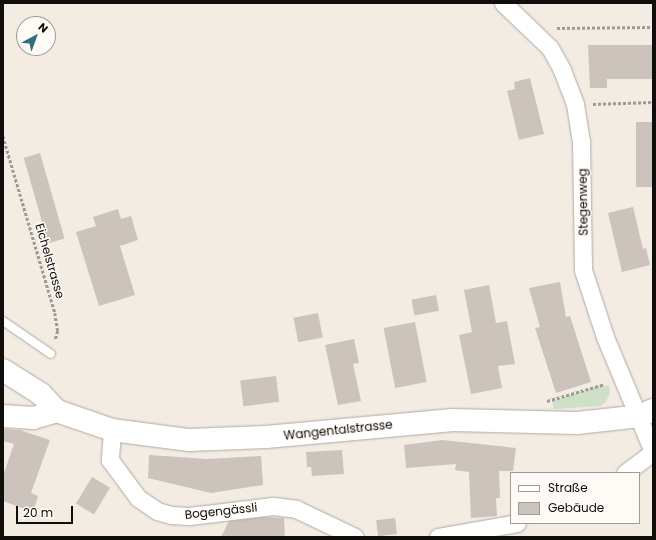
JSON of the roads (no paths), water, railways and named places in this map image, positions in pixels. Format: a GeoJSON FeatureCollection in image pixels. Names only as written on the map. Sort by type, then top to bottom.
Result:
{"type":"FeatureCollection","features":[{"type":"Feature","properties":{"kind":"street","name":"Stegenweg"},"geometry":{"type":"LineString","coordinates":[[503,3],[532,28],[550,48],[562,70],[574,104],[581,140],[584,270],[622,381],[646,413]]}},
{"type":"Feature","properties":{"kind":"street"},"geometry":{"type":"LineString","coordinates":[[3,370],[41,394],[57,411],[33,418],[3,416]]}},
{"type":"Feature","properties":{"kind":"street","name":"Wangentalstrasse"},"geometry":{"type":"LineString","coordinates":[[57,411],[112,430],[189,440],[266,437],[454,420],[577,423],[646,413]]}},
{"type":"Feature","properties":{"kind":"street"},"geometry":{"type":"LineString","coordinates":[[626,472],[653,452],[646,413]]}},
{"type":"Feature","properties":{"kind":"street","name":"Bogengässli"},"geometry":{"type":"LineString","coordinates":[[112,430],[110,460],[138,498],[157,511],[171,515],[189,516],[273,506],[296,510],[355,537]]}},
{"type":"Feature","properties":{"kind":"street"},"geometry":{"type":"LineString","coordinates":[[438,537],[511,524]]}},
{"type":"Feature","properties":{"kind":"lane"},"geometry":{"type":"LineString","coordinates":[[3,321],[52,354]]}}]}
